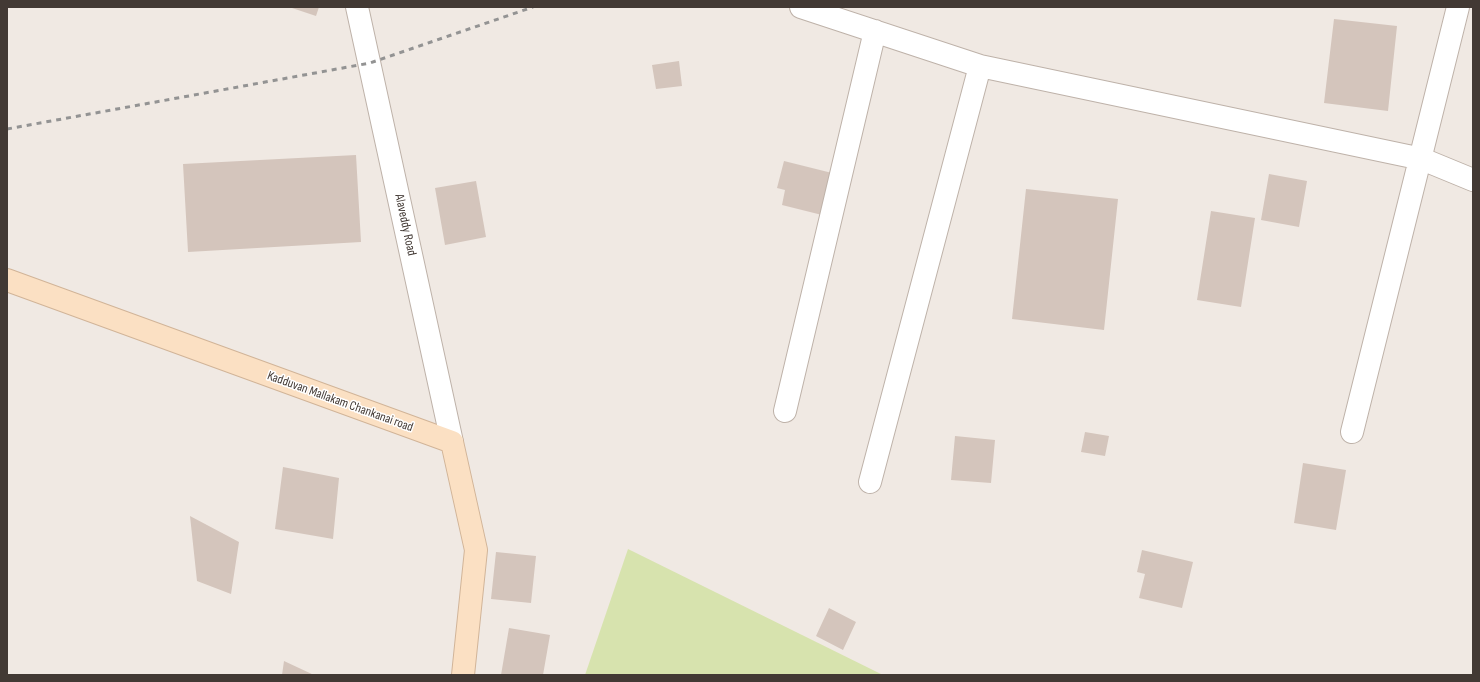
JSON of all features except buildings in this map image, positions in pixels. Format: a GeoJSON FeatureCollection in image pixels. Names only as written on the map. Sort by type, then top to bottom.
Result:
{"type":"FeatureCollection","features":[{"type":"Feature","properties":{"kind":"main road","name":"Kadduvan Mallakam Chankanai road"},"geometry":{"type":"LineString","coordinates":[[7,280],[452,442]]}},
{"type":"Feature","properties":{"kind":"main road"},"geometry":{"type":"LineString","coordinates":[[452,442],[476,550],[463,675]]}},
{"type":"Feature","properties":{"kind":"street","name":"Alaveddy Road"},"geometry":{"type":"LineString","coordinates":[[357,7],[452,442]]}},
{"type":"Feature","properties":{"kind":"street"},"geometry":{"type":"LineString","coordinates":[[801,7],[980,66],[1422,159],[1473,180]]}},
{"type":"Feature","properties":{"kind":"street"},"geometry":{"type":"LineString","coordinates":[[1352,432],[1422,159],[1458,7]]}},
{"type":"Feature","properties":{"kind":"street"},"geometry":{"type":"LineString","coordinates":[[786,411],[875,31]]}},
{"type":"Feature","properties":{"kind":"street"},"geometry":{"type":"LineString","coordinates":[[870,482],[980,66]]}},
{"type":"Feature","properties":{"kind":"green space"},"geometry":{"type":"Polygon","coordinates":[[[628,549],[883,675],[585,675],[628,549]]]}},
{"type":"Feature","properties":{"kind":"railway"},"geometry":{"type":"LineString","coordinates":[[7,129],[370,63],[533,7]]}}]}
